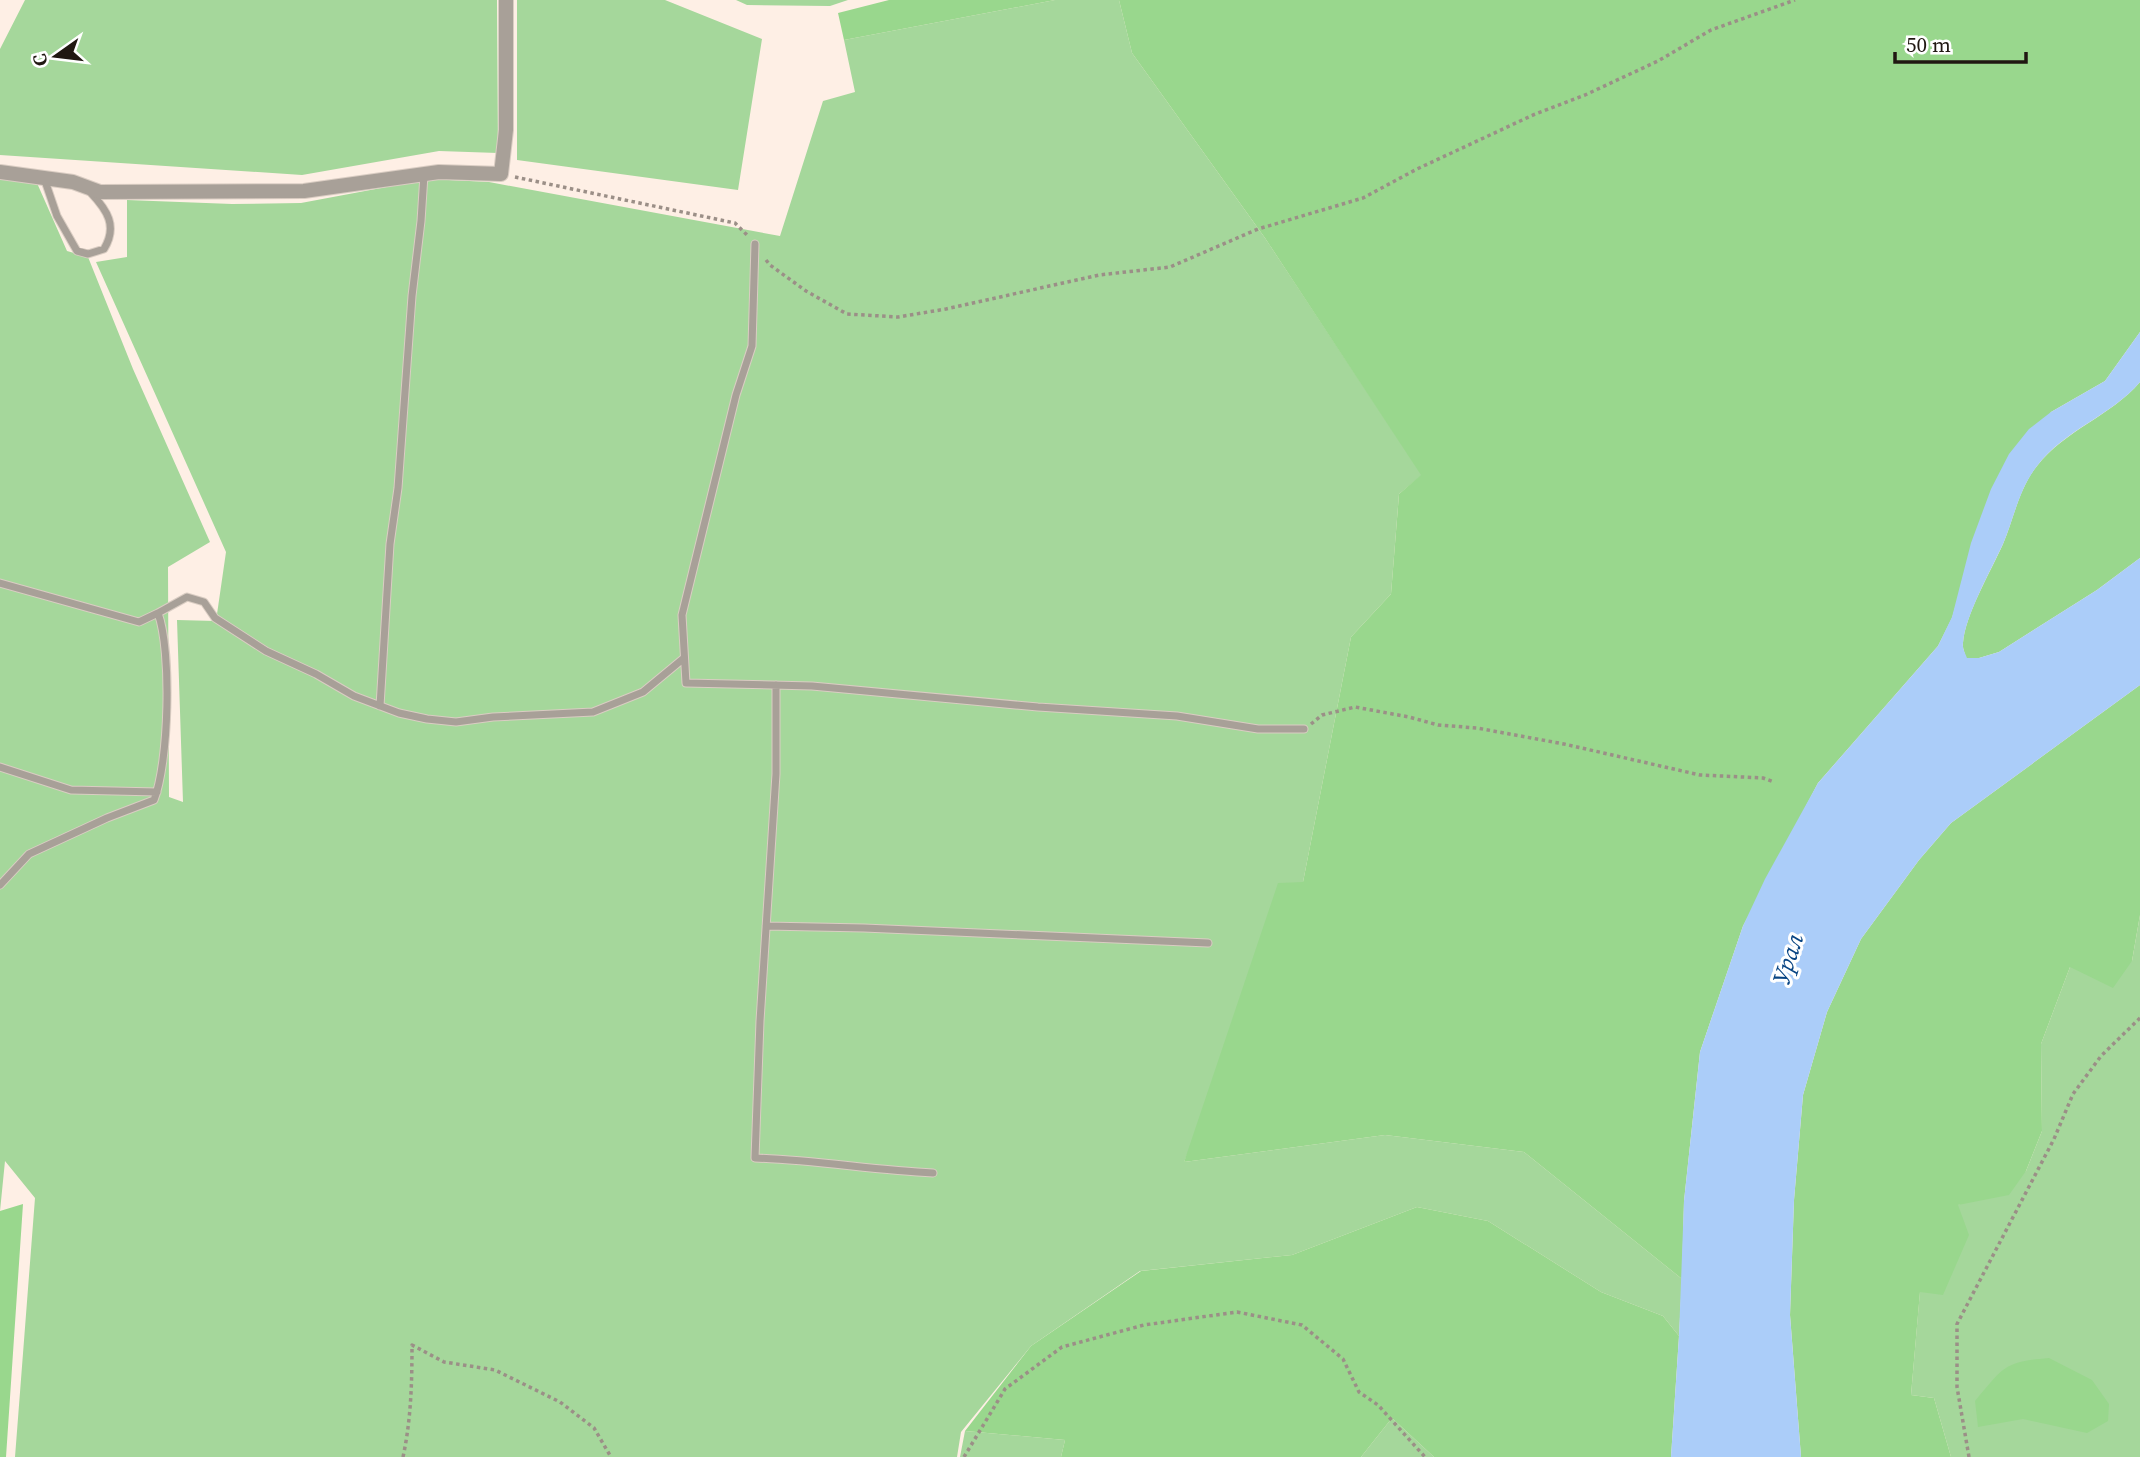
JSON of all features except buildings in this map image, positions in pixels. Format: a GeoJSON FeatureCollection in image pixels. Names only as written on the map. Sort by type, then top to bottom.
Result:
{"type":"FeatureCollection","features":[{"type":"Feature","properties":{"kind":"street"},"geometry":{"type":"LineString","coordinates":[[0,172],[73,182],[100,192],[304,191],[439,172],[502,174],[506,130],[506,0]]}},
{"type":"Feature","properties":{"kind":"lane"},"geometry":{"type":"LineString","coordinates":[[380,706],[390,544],[398,488],[424,174]]}},
{"type":"Feature","properties":{"kind":"lane"},"geometry":{"type":"LineString","coordinates":[[43,177],[66,234],[77,251],[88,254],[104,249],[111,238],[106,208],[86,188]]}},
{"type":"Feature","properties":{"kind":"lane"},"geometry":{"type":"LineString","coordinates":[[755,244],[752,346],[723,445],[682,615],[686,683],[812,686],[1071,710],[1177,716],[1258,729],[1304,729]]}},
{"type":"Feature","properties":{"kind":"lane"},"geometry":{"type":"LineString","coordinates":[[0,583],[139,622],[187,597],[204,602],[215,618],[266,651],[316,674],[354,696],[399,713],[456,722],[518,715],[593,712],[643,692],[684,658]]}},
{"type":"Feature","properties":{"kind":"lane"},"geometry":{"type":"LineString","coordinates":[[0,885],[29,854],[107,818],[154,800],[160,785],[164,750],[167,671],[163,629],[158,613]]}},
{"type":"Feature","properties":{"kind":"lane"},"geometry":{"type":"LineString","coordinates":[[776,685],[776,774],[755,1158],[933,1173]]}},
{"type":"Feature","properties":{"kind":"lane"},"geometry":{"type":"LineString","coordinates":[[0,767],[71,790],[157,792]]}},
{"type":"Feature","properties":{"kind":"lane"},"geometry":{"type":"LineString","coordinates":[[766,926],[1208,943]]}},
{"type":"Feature","properties":{"kind":"path"},"geometry":{"type":"LineString","coordinates":[[502,174],[735,223],[770,265],[806,291],[847,314],[898,317],[1099,275],[1170,267],[1258,229],[1363,198],[1416,169],[1658,61],[1711,30],[1795,0]]}},
{"type":"Feature","properties":{"kind":"path"},"geometry":{"type":"LineString","coordinates":[[1304,729],[1322,715],[1355,708],[1438,725],[1477,728],[1564,744],[1700,775],[1763,778],[1774,782]]}},
{"type":"Feature","properties":{"kind":"path"},"geometry":{"type":"LineString","coordinates":[[1969,1457],[1956,1387],[1957,1324],[2054,1139],[2073,1094],[2101,1056],[2140,1018]]}},
{"type":"Feature","properties":{"kind":"path"},"geometry":{"type":"LineString","coordinates":[[964,1457],[1005,1389],[1062,1347],[1144,1325],[1237,1312],[1302,1325],[1343,1359],[1359,1392],[1378,1405],[1425,1457]]}},
{"type":"Feature","properties":{"kind":"path"},"geometry":{"type":"LineString","coordinates":[[403,1457],[412,1380],[411,1345],[444,1362],[495,1370],[560,1402],[594,1428],[611,1457]]}},
{"type":"Feature","properties":{"kind":"green space"},"geometry":{"type":"Polygon","coordinates":[[[25,0],[497,0],[498,153],[439,151],[302,175],[0,155],[0,49],[25,0]]]}},
{"type":"Feature","properties":{"kind":"green space"},"geometry":{"type":"Polygon","coordinates":[[[517,0],[665,0],[762,39],[738,190],[517,160],[517,0]]]}},
{"type":"Feature","properties":{"kind":"green space"},"geometry":{"type":"Polygon","coordinates":[[[736,0],[848,0],[830,6],[747,5],[736,0]]]}},
{"type":"Feature","properties":{"kind":"green space"},"geometry":{"type":"Polygon","coordinates":[[[889,0],[1055,0],[844,40],[838,13],[889,0]]]}},
{"type":"Feature","properties":{"kind":"green space"},"geometry":{"type":"Polygon","coordinates":[[[1055,0],[1119,0],[1132,53],[1265,238],[1422,475],[1399,494],[1391,594],[1351,637],[1303,882],[1184,1162],[1385,1135],[1524,1152],[1682,1279],[1679,1336],[1663,1316],[1601,1292],[1488,1221],[1417,1207],[1292,1255],[1140,1271],[1031,1346],[961,1432],[957,1457],[15,1457],[35,1198],[5,1161],[0,1211],[0,172],[33,174],[67,251],[88,257],[133,369],[210,542],[168,567],[169,797],[183,802],[177,620],[216,621],[226,552],[96,262],[127,257],[127,200],[232,204],[301,203],[429,179],[489,182],[780,236],[823,101],[855,92],[844,40],[1055,0]]]}},
{"type":"Feature","properties":{"kind":"green space"},"geometry":{"type":"Polygon","coordinates":[[[1119,0],[2140,0],[2140,332],[2105,381],[2051,412],[1960,591],[1952,618],[1938,646],[1818,783],[1743,926],[1700,1052],[1684,1201],[1682,1279],[1524,1152],[1385,1135],[1184,1162],[1278,883],[1303,882],[1351,637],[1391,594],[1399,494],[1421,475],[1265,238],[1132,53],[1119,0]]]}},
{"type":"Feature","properties":{"kind":"green space"},"geometry":{"type":"Polygon","coordinates":[[[2140,382],[2140,558],[2097,590],[1999,652],[1979,658],[1966,658],[1963,645],[1968,620],[2031,475],[2048,453],[2116,404],[2140,382]]]}},
{"type":"Feature","properties":{"kind":"green space"},"geometry":{"type":"Polygon","coordinates":[[[2140,685],[2140,915],[2132,961],[2113,988],[2070,967],[2041,1044],[2042,1131],[2026,1171],[2009,1195],[1958,1205],[1969,1235],[1943,1295],[1920,1292],[1911,1395],[1934,1398],[1951,1457],[1801,1457],[1790,1315],[1794,1200],[1803,1095],[1827,1012],[1861,939],[1919,860],[1951,823],[2140,685]]]}},
{"type":"Feature","properties":{"kind":"green space"},"geometry":{"type":"Polygon","coordinates":[[[2140,915],[2140,1457],[1951,1457],[1934,1398],[1911,1395],[1920,1291],[1958,1205],[2026,1171],[2042,1131],[2041,1044],[2070,967],[2132,961],[2140,915]]]}},
{"type":"Feature","properties":{"kind":"green space"},"geometry":{"type":"Polygon","coordinates":[[[23,1204],[6,1457],[0,1457],[0,1211],[23,1204]]]}},
{"type":"Feature","properties":{"kind":"green space"},"geometry":{"type":"Polygon","coordinates":[[[1417,1207],[1488,1221],[1601,1292],[1663,1316],[1679,1336],[1671,1457],[1434,1457],[1392,1418],[1361,1457],[1061,1457],[1065,1440],[965,1431],[1031,1346],[1141,1271],[1292,1255],[1417,1207]]]}},
{"type":"Feature","properties":{"kind":"green space"},"geometry":{"type":"Polygon","coordinates":[[[2049,1358],[2092,1380],[2109,1404],[2108,1421],[2087,1433],[2023,1419],[1978,1427],[1975,1401],[1999,1374],[2013,1364],[2049,1358]]]}},
{"type":"Feature","properties":{"kind":"green space"},"geometry":{"type":"Polygon","coordinates":[[[1392,1418],[1434,1457],[1361,1457],[1392,1418]]]}},
{"type":"Feature","properties":{"kind":"green space"},"geometry":{"type":"Polygon","coordinates":[[[965,1431],[1065,1440],[1061,1457],[960,1457],[965,1431]]]}},
{"type":"Feature","properties":{"kind":"water","name":"Урал"},"geometry":{"type":"Polygon","coordinates":[[[2140,332],[2140,382],[2115,404],[2060,442],[2037,466],[2021,494],[2003,544],[1973,607],[1963,645],[1967,658],[1979,658],[1999,652],[2097,590],[2140,558],[2140,685],[1951,823],[1919,860],[1861,939],[1827,1012],[1803,1095],[1794,1200],[1790,1315],[1801,1457],[1671,1457],[1684,1201],[1700,1052],[1743,926],[1765,879],[1818,783],[1938,646],[1952,617],[1971,543],[1991,489],[2009,454],[2029,429],[2051,412],[2105,381],[2140,332]]]}}]}
